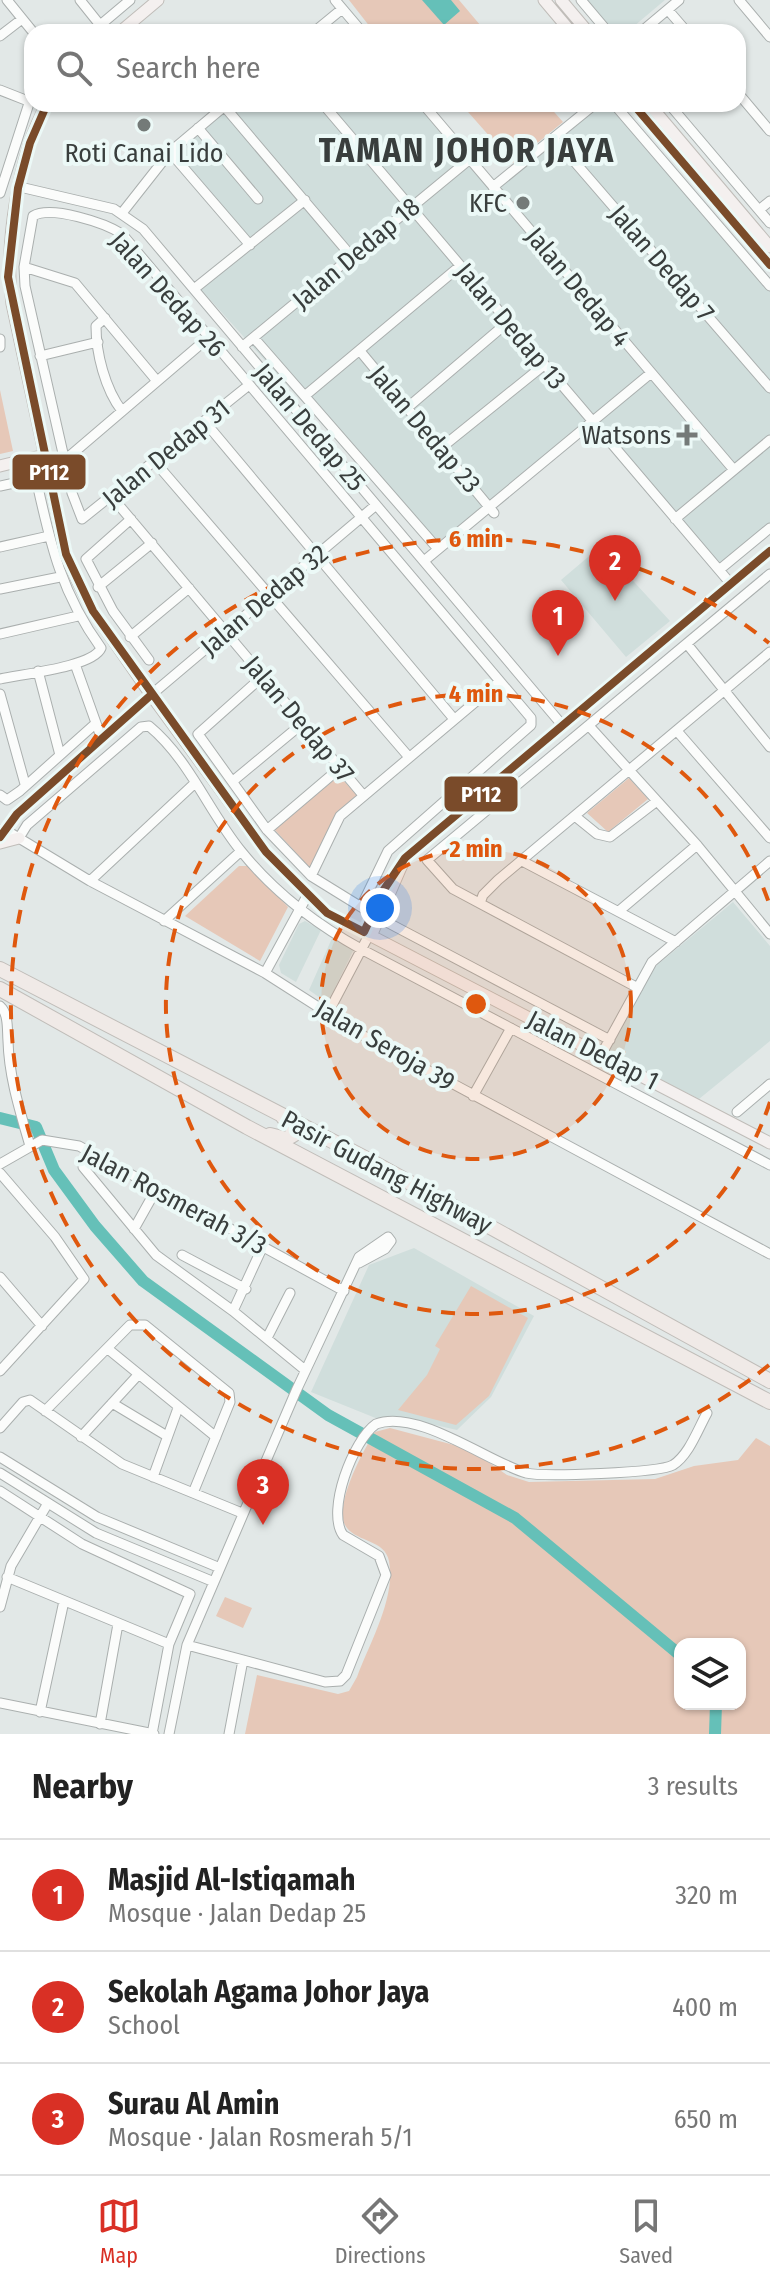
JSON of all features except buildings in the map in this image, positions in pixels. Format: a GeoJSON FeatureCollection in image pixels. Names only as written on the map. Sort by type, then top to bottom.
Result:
{"type":"FeatureCollection","features":[{"type":"Feature","properties":{"kind":"highway","name":"Pasir Gudang Highway"},"geometry":{"type":"LineString","coordinates":[[0,969],[365,1158],[770,1381]]}},
{"type":"Feature","properties":{"kind":"highway","name":"Pasir Gudang Highway"},"geometry":{"type":"LineString","coordinates":[[0,989],[247,1127],[770,1402]]}},
{"type":"Feature","properties":{"kind":"highway"},"geometry":{"type":"LineString","coordinates":[[247,1127],[280,1138],[291,1138],[293,1127],[278,1113]]}},
{"type":"Feature","properties":{"kind":"highway"},"geometry":{"type":"LineString","coordinates":[[358,1186],[340,1165],[348,1157],[365,1158]]}},
{"type":"Feature","properties":{"kind":"main road"},"geometry":{"type":"LineString","coordinates":[[130,24],[158,0]]}},
{"type":"Feature","properties":{"kind":"main road"},"geometry":{"type":"LineString","coordinates":[[544,0],[564,24]]}},
{"type":"Feature","properties":{"kind":"main road"},"geometry":{"type":"LineString","coordinates":[[561,0],[581,24]]}},
{"type":"Feature","properties":{"kind":"main road","name":"Jalan Dedap 1"},"geometry":{"type":"LineString","coordinates":[[43,112],[36,129],[10,230],[8,277],[66,554],[93,611],[151,695],[266,852],[327,913],[770,1143]]}},
{"type":"Feature","properties":{"kind":"main road"},"geometry":{"type":"LineString","coordinates":[[640,112],[770,265]]}},
{"type":"Feature","properties":{"kind":"main road"},"geometry":{"type":"LineString","coordinates":[[656,112],[770,247]]}},
{"type":"Feature","properties":{"kind":"main road"},"geometry":{"type":"LineString","coordinates":[[0,466],[45,455]]}},
{"type":"Feature","properties":{"kind":"main road"},"geometry":{"type":"LineString","coordinates":[[368,934],[405,858],[731,584],[768,557]]}},
{"type":"Feature","properties":{"kind":"main road"},"geometry":{"type":"LineString","coordinates":[[2,833],[101,737],[151,695]]}},
{"type":"Feature","properties":{"kind":"main road"},"geometry":{"type":"LineString","coordinates":[[0,843],[19,838]]}},
{"type":"Feature","properties":{"kind":"street"},"geometry":{"type":"LineString","coordinates":[[7,0],[26,24]]}},
{"type":"Feature","properties":{"kind":"street"},"geometry":{"type":"LineString","coordinates":[[80,0],[94,24]]}},
{"type":"Feature","properties":{"kind":"street"},"geometry":{"type":"LineString","coordinates":[[101,24],[130,0]]}},
{"type":"Feature","properties":{"kind":"street"},"geometry":{"type":"LineString","coordinates":[[335,0],[355,24]]}},
{"type":"Feature","properties":{"kind":"street"},"geometry":{"type":"LineString","coordinates":[[581,0],[601,24]]}},
{"type":"Feature","properties":{"kind":"street"},"geometry":{"type":"LineString","coordinates":[[651,24],[679,0]]}},
{"type":"Feature","properties":{"kind":"street"},"geometry":{"type":"LineString","coordinates":[[739,0],[770,37]]}},
{"type":"Feature","properties":{"kind":"street"},"geometry":{"type":"LineString","coordinates":[[324,24],[342,9]]}},
{"type":"Feature","properties":{"kind":"street"},"geometry":{"type":"LineString","coordinates":[[668,10],[680,24]]}},
{"type":"Feature","properties":{"kind":"street"},"geometry":{"type":"LineString","coordinates":[[0,36],[22,19]]}},
{"type":"Feature","properties":{"kind":"street"},"geometry":{"type":"LineString","coordinates":[[0,90],[24,96]]}},
{"type":"Feature","properties":{"kind":"street"},"geometry":{"type":"LineString","coordinates":[[746,102],[770,131]]}},
{"type":"Feature","properties":{"kind":"street"},"geometry":{"type":"LineString","coordinates":[[0,193],[5,157],[24,112]]}},
{"type":"Feature","properties":{"kind":"street"},"geometry":{"type":"LineString","coordinates":[[122,213],[170,152],[217,112]]}},
{"type":"Feature","properties":{"kind":"street"},"geometry":{"type":"LineString","coordinates":[[232,112],[352,257]]}},
{"type":"Feature","properties":{"kind":"street","name":"Jalan Dedap 13"},"geometry":{"type":"LineString","coordinates":[[330,112],[731,584]]}},
{"type":"Feature","properties":{"kind":"street","name":"Jalan Dedap 4"},"geometry":{"type":"LineString","coordinates":[[430,112],[734,470]]}},
{"type":"Feature","properties":{"kind":"street"},"geometry":{"type":"LineString","coordinates":[[493,187],[585,112]]}},
{"type":"Feature","properties":{"kind":"street"},"geometry":{"type":"LineString","coordinates":[[621,112],[770,286]]}},
{"type":"Feature","properties":{"kind":"street"},"geometry":{"type":"LineString","coordinates":[[676,112],[770,223]]}},
{"type":"Feature","properties":{"kind":"street"},"geometry":{"type":"LineString","coordinates":[[198,128],[258,199]]}},
{"type":"Feature","properties":{"kind":"street","name":"Jalan Dedap 7"},"geometry":{"type":"LineString","coordinates":[[554,138],[770,388]]}},
{"type":"Feature","properties":{"kind":"street"},"geometry":{"type":"LineString","coordinates":[[170,152],[250,245]]}},
{"type":"Feature","properties":{"kind":"street","name":"Jalan Dedap 18"},"geometry":{"type":"LineString","coordinates":[[242,347],[470,159]]}},
{"type":"Feature","properties":{"kind":"street","name":"Jalan Dedap 25"},"geometry":{"type":"LineString","coordinates":[[20,187],[122,213],[143,229],[563,726]]}},
{"type":"Feature","properties":{"kind":"street"},"geometry":{"type":"LineString","coordinates":[[194,289],[305,200]]}},
{"type":"Feature","properties":{"kind":"street"},"geometry":{"type":"LineString","coordinates":[[759,210],[770,201]]}},
{"type":"Feature","properties":{"kind":"street","name":"Jalan Dedap 26"},"geometry":{"type":"LineString","coordinates":[[24,267],[33,216],[45,212],[103,224],[117,231],[532,722],[388,851],[361,907]]}},
{"type":"Feature","properties":{"kind":"street"},"geometry":{"type":"LineString","coordinates":[[307,394],[460,266]]}},
{"type":"Feature","properties":{"kind":"street"},"geometry":{"type":"LineString","coordinates":[[157,381],[72,281],[24,267],[40,356],[65,460],[209,337]]}},
{"type":"Feature","properties":{"kind":"street"},"geometry":{"type":"LineString","coordinates":[[105,318],[95,328],[110,394],[122,411]]}},
{"type":"Feature","properties":{"kind":"street"},"geometry":{"type":"LineString","coordinates":[[407,408],[508,322]]}},
{"type":"Feature","properties":{"kind":"street"},"geometry":{"type":"LineString","coordinates":[[254,338],[299,392],[307,394],[438,549]]}},
{"type":"Feature","properties":{"kind":"street"},"geometry":{"type":"LineString","coordinates":[[0,340],[0,347]]}},
{"type":"Feature","properties":{"kind":"street"},"geometry":{"type":"LineString","coordinates":[[40,356],[98,342]]}},
{"type":"Feature","properties":{"kind":"street","name":"Jalan Dedap 23"},"geometry":{"type":"LineString","coordinates":[[360,351],[492,510]]}},
{"type":"Feature","properties":{"kind":"street"},"geometry":{"type":"LineString","coordinates":[[441,448],[544,365]]}},
{"type":"Feature","properties":{"kind":"street"},"geometry":{"type":"LineString","coordinates":[[424,561],[492,510],[651,373]]}},
{"type":"Feature","properties":{"kind":"street","name":"Jalan Dedap 31"},"geometry":{"type":"LineString","coordinates":[[65,460],[82,519],[249,385]]}},
{"type":"Feature","properties":{"kind":"street"},"geometry":{"type":"LineString","coordinates":[[205,422],[454,719]]}},
{"type":"Feature","properties":{"kind":"street"},"geometry":{"type":"LineString","coordinates":[[675,519],[770,440]]}},
{"type":"Feature","properties":{"kind":"street"},"geometry":{"type":"LineString","coordinates":[[155,462],[272,593],[408,756]]}},
{"type":"Feature","properties":{"kind":"street"},"geometry":{"type":"LineString","coordinates":[[0,486],[28,480],[37,483],[60,577],[78,616],[101,648],[95,658],[0,679]]}},
{"type":"Feature","properties":{"kind":"street","name":"Jalan Dedap 37"},"geometry":{"type":"LineString","coordinates":[[112,497],[363,795]]}},
{"type":"Feature","properties":{"kind":"street","name":"Jalan Dedap 32"},"geometry":{"type":"LineString","coordinates":[[151,695],[376,505]]}},
{"type":"Feature","properties":{"kind":"street"},"geometry":{"type":"LineString","coordinates":[[131,519],[86,559],[98,587],[130,637],[149,660]]}},
{"type":"Feature","properties":{"kind":"street"},"geometry":{"type":"LineString","coordinates":[[719,570],[770,528]]}},
{"type":"Feature","properties":{"kind":"street"},"geometry":{"type":"LineString","coordinates":[[0,547],[49,536]]}},
{"type":"Feature","properties":{"kind":"street"},"geometry":{"type":"LineString","coordinates":[[98,587],[152,543]]}},
{"type":"Feature","properties":{"kind":"street"},"geometry":{"type":"LineString","coordinates":[[638,988],[453,889],[427,860],[770,574]]}},
{"type":"Feature","properties":{"kind":"street"},"geometry":{"type":"LineString","coordinates":[[0,589],[60,577]]}},
{"type":"Feature","properties":{"kind":"street"},"geometry":{"type":"LineString","coordinates":[[130,637],[189,588]]}},
{"type":"Feature","properties":{"kind":"street"},"geometry":{"type":"LineString","coordinates":[[0,634],[78,616]]}},
{"type":"Feature","properties":{"kind":"street"},"geometry":{"type":"LineString","coordinates":[[687,644],[770,747]]}},
{"type":"Feature","properties":{"kind":"street"},"geometry":{"type":"LineString","coordinates":[[480,903],[483,895],[522,861],[769,655]]}},
{"type":"Feature","properties":{"kind":"street"},"geometry":{"type":"LineString","coordinates":[[75,664],[101,737]]}},
{"type":"Feature","properties":{"kind":"street"},"geometry":{"type":"LineString","coordinates":[[38,671],[60,755]]}},
{"type":"Feature","properties":{"kind":"street"},"geometry":{"type":"LineString","coordinates":[[262,677],[198,734],[267,830],[311,876],[376,916],[610,1040]]}},
{"type":"Feature","properties":{"kind":"street"},"geometry":{"type":"LineString","coordinates":[[311,876],[340,816],[499,682]]}},
{"type":"Feature","properties":{"kind":"street"},"geometry":{"type":"LineString","coordinates":[[0,694],[25,784]]}},
{"type":"Feature","properties":{"kind":"street"},"geometry":{"type":"LineString","coordinates":[[233,781],[303,723]]}},
{"type":"Feature","properties":{"kind":"street"},"geometry":{"type":"LineString","coordinates":[[0,795],[7,800],[95,724]]}},
{"type":"Feature","properties":{"kind":"street"},"geometry":{"type":"LineString","coordinates":[[19,838],[27,825],[129,737],[141,727],[149,726],[174,752],[241,851],[297,910],[361,949],[770,1165]]}},
{"type":"Feature","properties":{"kind":"street"},"geometry":{"type":"LineString","coordinates":[[590,727],[697,845],[770,934]]}},
{"type":"Feature","properties":{"kind":"street"},"geometry":{"type":"LineString","coordinates":[[677,731],[770,838]]}},
{"type":"Feature","properties":{"kind":"street"},"geometry":{"type":"LineString","coordinates":[[267,830],[340,768]]}},
{"type":"Feature","properties":{"kind":"street"},"geometry":{"type":"LineString","coordinates":[[90,881],[195,783]]}},
{"type":"Feature","properties":{"kind":"street"},"geometry":{"type":"LineString","coordinates":[[576,817],[597,834],[610,837],[657,801]]}},
{"type":"Feature","properties":{"kind":"street","name":"Jalan Seroja 39"},"geometry":{"type":"LineString","coordinates":[[2,833],[19,838],[90,881],[265,973],[362,1035],[473,1096],[770,1254]]}},
{"type":"Feature","properties":{"kind":"street"},"geometry":{"type":"LineString","coordinates":[[619,911],[697,845]]}},
{"type":"Feature","properties":{"kind":"street"},"geometry":{"type":"LineString","coordinates":[[164,921],[241,851]]}},
{"type":"Feature","properties":{"kind":"street"},"geometry":{"type":"LineString","coordinates":[[522,861],[676,942]]}},
{"type":"Feature","properties":{"kind":"street"},"geometry":{"type":"LineString","coordinates":[[601,1055],[652,962],[770,861]]}},
{"type":"Feature","properties":{"kind":"street"},"geometry":{"type":"LineString","coordinates":[[265,973],[307,896]]}},
{"type":"Feature","properties":{"kind":"street"},"geometry":{"type":"LineString","coordinates":[[328,1013],[368,934]]}},
{"type":"Feature","properties":{"kind":"street"},"geometry":{"type":"LineString","coordinates":[[0,1006],[5,1010],[10,1072],[30,1146]]}},
{"type":"Feature","properties":{"kind":"street"},"geometry":{"type":"LineString","coordinates":[[473,1096],[511,1028]]}},
{"type":"Feature","properties":{"kind":"street"},"geometry":{"type":"LineString","coordinates":[[737,1112],[770,1084]]}},
{"type":"Feature","properties":{"kind":"street","name":"Jalan Rosmerah 3/3"},"geometry":{"type":"LineString","coordinates":[[0,1164],[46,1140],[79,1146],[344,1291]]}},
{"type":"Feature","properties":{"kind":"street"},"geometry":{"type":"LineString","coordinates":[[83,1167],[156,1255],[233,1311],[305,1370]]}},
{"type":"Feature","properties":{"kind":"street"},"geometry":{"type":"LineString","coordinates":[[0,1173],[55,1237],[84,1279],[0,1371]]}},
{"type":"Feature","properties":{"kind":"street"},"geometry":{"type":"LineString","coordinates":[[134,1229],[157,1188]]}},
{"type":"Feature","properties":{"kind":"street"},"geometry":{"type":"LineString","coordinates":[[233,1311],[246,1289],[263,1246]]}},
{"type":"Feature","properties":{"kind":"street"},"geometry":{"type":"LineString","coordinates":[[182,1255],[246,1289]]}},
{"type":"Feature","properties":{"kind":"street"},"geometry":{"type":"LineString","coordinates":[[169,1734],[187,1645],[305,1370],[357,1264]]}},
{"type":"Feature","properties":{"kind":"street"},"geometry":{"type":"LineString","coordinates":[[0,1277],[42,1326]]}},
{"type":"Feature","properties":{"kind":"street"},"geometry":{"type":"LineString","coordinates":[[267,1338],[290,1293]]}},
{"type":"Feature","properties":{"kind":"street"},"geometry":{"type":"LineString","coordinates":[[45,1411],[130,1325],[141,1323],[227,1390],[230,1397],[193,1493]]}},
{"type":"Feature","properties":{"kind":"street"},"geometry":{"type":"LineString","coordinates":[[108,1349],[216,1437]]}},
{"type":"Feature","properties":{"kind":"street"},"geometry":{"type":"LineString","coordinates":[[81,1437],[138,1375]]}},
{"type":"Feature","properties":{"kind":"street"},"geometry":{"type":"LineString","coordinates":[[0,1428],[26,1400],[122,1464],[242,1513]]}},
{"type":"Feature","properties":{"kind":"street"},"geometry":{"type":"LineString","coordinates":[[112,1403],[167,1436]]}},
{"type":"Feature","properties":{"kind":"street"},"geometry":{"type":"LineString","coordinates":[[153,1477],[178,1408]]}},
{"type":"Feature","properties":{"kind":"street"},"geometry":{"type":"LineString","coordinates":[[187,1645],[325,1682],[340,1681],[350,1669],[386,1575],[385,1564],[379,1556],[343,1535],[336,1520],[352,1454],[371,1428],[382,1421],[461,1439],[526,1473],[629,1472],[657,1470],[673,1465],[683,1455],[707,1413]]}},
{"type":"Feature","properties":{"kind":"street"},"geometry":{"type":"LineString","coordinates":[[0,1457],[97,1517],[220,1568]]}},
{"type":"Feature","properties":{"kind":"street"},"geometry":{"type":"LineString","coordinates":[[0,1473],[96,1533],[214,1582]]}},
{"type":"Feature","properties":{"kind":"street"},"geometry":{"type":"LineString","coordinates":[[0,1491],[82,1544],[183,1588],[191,1597],[169,1644],[153,1734],[0,1703]]}},
{"type":"Feature","properties":{"kind":"street"},"geometry":{"type":"LineString","coordinates":[[0,1607],[7,1577],[48,1503]]}},
{"type":"Feature","properties":{"kind":"street"},"geometry":{"type":"LineString","coordinates":[[7,1577],[169,1644]]}},
{"type":"Feature","properties":{"kind":"street"},"geometry":{"type":"LineString","coordinates":[[40,1712],[64,1601]]}},
{"type":"Feature","properties":{"kind":"street"},"geometry":{"type":"LineString","coordinates":[[100,1724],[118,1624]]}},
{"type":"Feature","properties":{"kind":"street"},"geometry":{"type":"LineString","coordinates":[[229,1734],[243,1660]]}},
{"type":"Feature","properties":{"kind":"shaded area"},"geometry":{"type":"Polygon","coordinates":[[[349,0],[459,0],[479,24],[368,24],[349,0]]]}},
{"type":"Feature","properties":{"kind":"shaded area"},"geometry":{"type":"Polygon","coordinates":[[[583,0],[665,0],[636,24],[604,24],[583,0]]]}},
{"type":"Feature","properties":{"kind":"shaded area"},"geometry":{"type":"Polygon","coordinates":[[[223,112],[423,112],[487,186],[585,112],[620,112],[770,290],[770,525],[721,566],[600,424],[432,546],[197,285],[249,241],[173,152],[223,112]]]}},
{"type":"Feature","properties":{"kind":"shaded area"},"geometry":{"type":"Polygon","coordinates":[[[468,112],[554,112],[563,122],[513,163],[468,112]]]}},
{"type":"Feature","properties":{"kind":"shaded area"},"geometry":{"type":"Polygon","coordinates":[[[0,390],[13,451],[0,454],[0,390]]]}},
{"type":"Feature","properties":{"kind":"shaded area"},"geometry":{"type":"Polygon","coordinates":[[[601,546],[670,621],[626,657],[561,580],[601,546]]]}},
{"type":"Feature","properties":{"kind":"shaded area"},"geometry":{"type":"Polygon","coordinates":[[[339,776],[357,795],[338,811],[310,868],[274,829],[339,776]]]}},
{"type":"Feature","properties":{"kind":"shaded area"},"geometry":{"type":"Polygon","coordinates":[[[629,778],[648,799],[608,832],[587,813],[629,778]]]}},
{"type":"Feature","properties":{"kind":"shaded area"},"geometry":{"type":"Polygon","coordinates":[[[239,866],[250,866],[288,907],[260,961],[185,916],[239,866]]]}},
{"type":"Feature","properties":{"kind":"shaded area"},"geometry":{"type":"Polygon","coordinates":[[[733,902],[770,946],[770,1041],[699,1099],[607,1052],[656,966],[733,902]]]}},
{"type":"Feature","properties":{"kind":"shaded area"},"geometry":{"type":"Polygon","coordinates":[[[305,921],[321,930],[296,982],[281,973],[279,965],[299,924],[305,921]]]}},
{"type":"Feature","properties":{"kind":"shaded area"},"geometry":{"type":"Polygon","coordinates":[[[333,936],[353,951],[330,998],[323,1000],[309,990],[333,936]]]}},
{"type":"Feature","properties":{"kind":"shaded area"},"geometry":{"type":"Polygon","coordinates":[[[414,1248],[534,1316],[491,1397],[457,1430],[396,1416],[378,1419],[311,1392],[369,1265],[414,1248]]]}},
{"type":"Feature","properties":{"kind":"shaded area"},"geometry":{"type":"Polygon","coordinates":[[[471,1286],[528,1318],[489,1396],[456,1425],[398,1410],[427,1375],[440,1349],[435,1346],[471,1286]]]}},
{"type":"Feature","properties":{"kind":"shaded area"},"geometry":{"type":"Polygon","coordinates":[[[390,1428],[469,1449],[507,1475],[529,1482],[655,1479],[694,1466],[738,1460],[756,1438],[770,1446],[770,1734],[245,1734],[257,1675],[338,1694],[349,1691],[357,1677],[385,1605],[390,1575],[389,1561],[382,1549],[352,1533],[343,1519],[346,1494],[375,1432],[390,1428]]]}},
{"type":"Feature","properties":{"kind":"shaded area"},"geometry":{"type":"Polygon","coordinates":[[[225,1597],[252,1608],[243,1628],[216,1616],[225,1597]]]}},
{"type":"Feature","properties":{"kind":"water"},"geometry":{"type":"Polygon","coordinates":[[[422,0],[451,0],[460,11],[443,24],[422,0]]]}},
{"type":"Feature","properties":{"kind":"waterway"},"geometry":{"type":"LineString","coordinates":[[0,1118],[36,1127],[54,1170],[95,1226],[143,1281],[328,1415],[515,1518],[674,1650]]}},
{"type":"Feature","properties":{"kind":"waterway"},"geometry":{"type":"LineString","coordinates":[[715,1734],[716,1710]]}},
{"type":"Feature","properties":{"kind":"transit line","name":"P112"},"geometry":{"type":"LineString","coordinates":[[44,112],[30,143],[18,188],[8,277],[66,554],[93,611],[266,852],[327,913],[364,932],[383,891],[405,858],[770,551]]}},
{"type":"Feature","properties":{"kind":"transit line","name":"P112"},"geometry":{"type":"LineString","coordinates":[[640,112],[770,265]]}},
{"type":"Feature","properties":{"kind":"transit line","name":"P112"},"geometry":{"type":"LineString","coordinates":[[0,837],[17,814],[151,695]]}},
{"type":"Feature","properties":{"kind":"place","name":"Roti Canai Lido"},"geometry":{"type":"Point","coordinates":[144,125]}},
{"type":"Feature","properties":{"kind":"place","name":"KFC"},"geometry":{"type":"Point","coordinates":[523,203]}},
{"type":"Feature","properties":{"kind":"place","name":"Watsons"},"geometry":{"type":"Point","coordinates":[687,435]}},
{"type":"Feature","properties":{"kind":"place","name":"Sekolah Agama Johor Jaya"},"geometry":{"type":"Point","coordinates":[615,601]}},
{"type":"Feature","properties":{"kind":"place","name":"Masjid Al-Istiqamah"},"geometry":{"type":"Point","coordinates":[558,656]}},
{"type":"Feature","properties":{"kind":"place","name":"Surau Al Amin"},"geometry":{"type":"Point","coordinates":[263,1525]}},
{"type":"Feature","properties":{"kind":"district","name":"TAMAN JOHOR JAYA"},"geometry":{"type":"Point","coordinates":[467,150]}}]}
